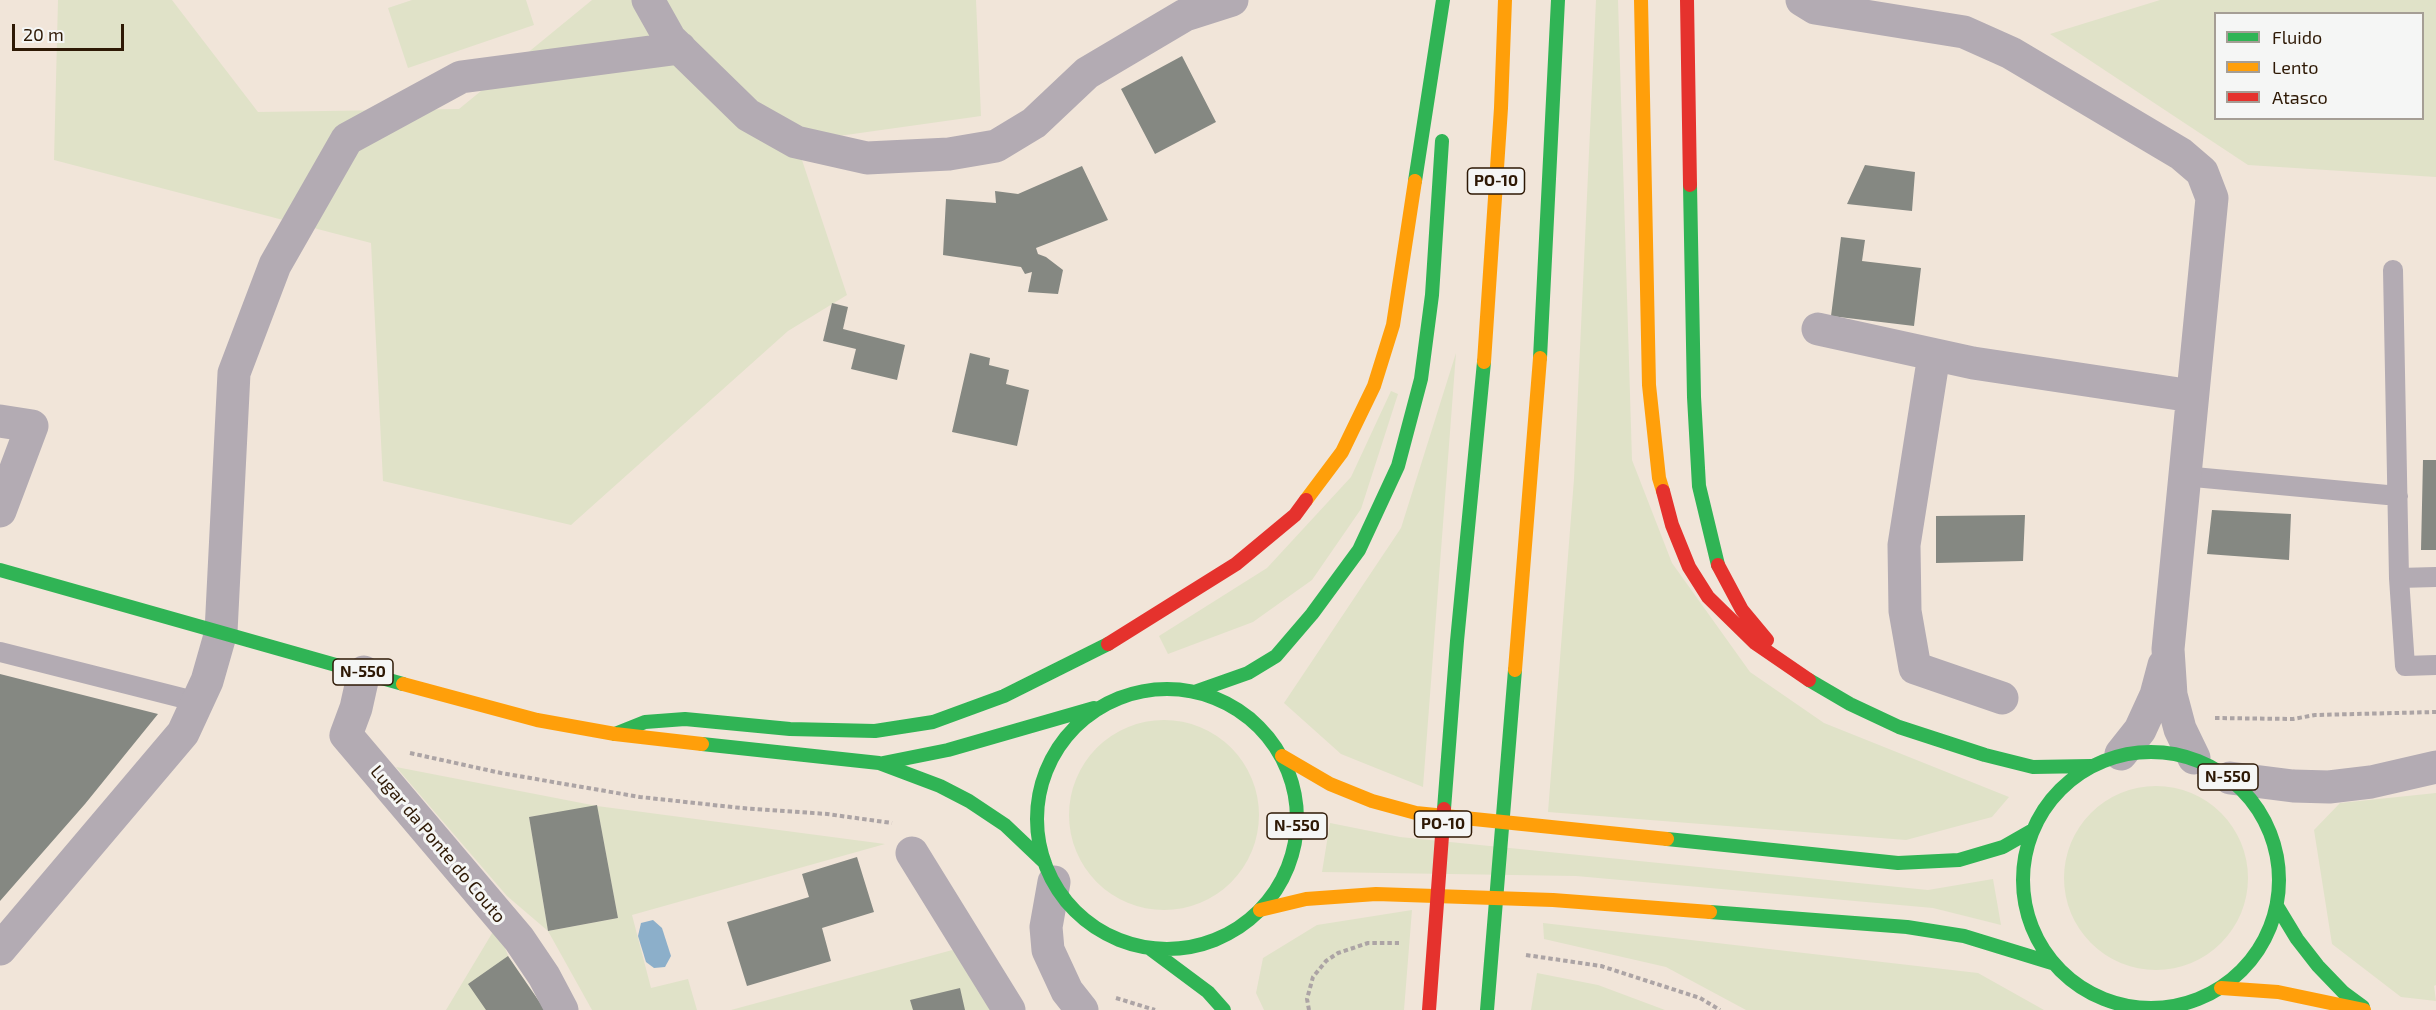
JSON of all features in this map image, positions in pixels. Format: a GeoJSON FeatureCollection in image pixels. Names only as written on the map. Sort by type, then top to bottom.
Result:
{"type":"FeatureCollection","features":[{"type":"Feature","properties":{"kind":"main road"},"geometry":{"type":"LineString","coordinates":[[615,734],[645,722],[685,718],[790,729],[875,731],[933,722],[1004,696],[1102,648],[1236,564],[1295,515],[1342,452],[1374,386],[1393,325],[1436,61],[1443,0]]}},
{"type":"Feature","properties":{"kind":"main road","name":"PO-10"},"geometry":{"type":"LineString","coordinates":[[1429,1008],[1457,641],[1484,362],[1501,108],[1504,0]]}},
{"type":"Feature","properties":{"kind":"main road","name":"PO-10"},"geometry":{"type":"LineString","coordinates":[[1488,1008],[1540,358],[1558,0]]}},
{"type":"Feature","properties":{"kind":"main road"},"geometry":{"type":"LineString","coordinates":[[1641,0],[1649,385],[1659,478],[1672,525],[1689,567],[1708,597],[1755,643],[1850,704],[1899,727],[1985,755],[2033,767],[2091,766]]}},
{"type":"Feature","properties":{"kind":"main road"},"geometry":{"type":"LineString","coordinates":[[1687,0],[1694,397],[1699,486],[1719,568],[1742,610],[1786,665]]}},
{"type":"Feature","properties":{"kind":"main road"},"geometry":{"type":"LineString","coordinates":[[1436,61],[1442,106]]}},
{"type":"Feature","properties":{"kind":"main road"},"geometry":{"type":"LineString","coordinates":[[1197,691],[1248,673],[1276,656],[1312,614],[1359,550],[1398,466],[1421,379],[1426,343],[1432,296],[1442,124]]}},
{"type":"Feature","properties":{"kind":"main road","name":"N-550"},"geometry":{"type":"LineString","coordinates":[[0,570],[537,720],[615,734],[879,764],[940,786],[969,801],[1005,825],[1049,873],[1071,906],[1094,926],[1120,940],[1149,948],[1179,949],[1209,942],[1236,929],[1260,910],[1280,884],[1293,853],[1298,820],[1294,787],[1282,756],[1260,727],[1231,705],[1197,691],[1173,688],[1126,695],[1104,705],[948,750],[879,764]]}},
{"type":"Feature","properties":{"kind":"main road","name":"N-550"},"geometry":{"type":"LineString","coordinates":[[1049,873],[1039,838],[1038,812],[1042,786],[1051,761],[1064,739],[1083,720],[1104,705]]}},
{"type":"Feature","properties":{"kind":"main road","name":"N-550"},"geometry":{"type":"LineString","coordinates":[[2158,751],[2194,758],[2230,778],[2255,804],[2271,835],[2279,870],[2277,906],[2266,938],[2247,966],[2221,988],[2197,1000],[2171,1009],[2138,1008],[2106,1001],[2076,985],[2052,963],[2033,933],[2024,900],[2023,865],[2031,831],[2046,805],[2066,783],[2091,766],[2121,754],[2158,751]]}},
{"type":"Feature","properties":{"kind":"main road","name":"N-550"},"geometry":{"type":"LineString","coordinates":[[1282,756],[1330,784],[1372,801],[1416,813],[1898,863],[1959,860],[2003,847],[2031,831]]}},
{"type":"Feature","properties":{"kind":"main road","name":"N-550"},"geometry":{"type":"LineString","coordinates":[[1260,910],[1306,899],[1376,894],[1553,900],[1907,927],[1964,936],[2052,963]]}},
{"type":"Feature","properties":{"kind":"main road","name":"N-550"},"geometry":{"type":"LineString","coordinates":[[2277,906],[2318,966],[2344,993],[2365,1010]]}},
{"type":"Feature","properties":{"kind":"main road"},"geometry":{"type":"LineString","coordinates":[[1149,948],[1185,972],[1224,1010]]}},
{"type":"Feature","properties":{"kind":"main road","name":"N-550"},"geometry":{"type":"LineString","coordinates":[[2221,988],[2278,992],[2365,1010]]}},
{"type":"Feature","properties":{"kind":"street"},"geometry":{"type":"LineString","coordinates":[[648,0],[670,39],[748,115],[796,142],[867,158],[949,154],[996,146],[1034,123],[1087,73],[1185,15],[1232,0]]}},
{"type":"Feature","properties":{"kind":"street"},"geometry":{"type":"LineString","coordinates":[[1802,0],[1815,8],[1964,32],[2021,59],[2181,154],[2202,172],[2212,198],[2183,476],[2168,649],[2171,695],[2180,729],[2194,758]]}},
{"type":"Feature","properties":{"kind":"street"},"geometry":{"type":"LineString","coordinates":[[0,949],[183,733],[207,681],[221,632],[234,373],[275,266],[347,139],[461,77],[680,48]]}},
{"type":"Feature","properties":{"kind":"street"},"geometry":{"type":"LineString","coordinates":[[1818,329],[1973,363],[2192,396]]}},
{"type":"Feature","properties":{"kind":"street"},"geometry":{"type":"LineString","coordinates":[[1934,355],[1904,545],[1905,611],[1915,668],[2002,698]]}},
{"type":"Feature","properties":{"kind":"street"},"geometry":{"type":"LineString","coordinates":[[0,421],[32,426],[0,511]]}},
{"type":"Feature","properties":{"kind":"street"},"geometry":{"type":"LineString","coordinates":[[2121,754],[2140,730],[2156,695],[2168,649]]}},
{"type":"Feature","properties":{"kind":"street","name":"Lugar da Ponte do Couto"},"geometry":{"type":"LineString","coordinates":[[364,672],[356,708],[346,735],[519,939],[544,976],[562,1010]]}},
{"type":"Feature","properties":{"kind":"street"},"geometry":{"type":"LineString","coordinates":[[2230,778],[2293,786],[2329,787],[2371,782],[2436,767]]}},
{"type":"Feature","properties":{"kind":"street"},"geometry":{"type":"LineString","coordinates":[[912,853],[1009,1010]]}},
{"type":"Feature","properties":{"kind":"street"},"geometry":{"type":"LineString","coordinates":[[1049,873],[1046,927],[1048,950],[1074,1001]]}},
{"type":"Feature","properties":{"kind":"lane"},"geometry":{"type":"LineString","coordinates":[[2393,270],[2399,578],[2405,666],[2436,665]]}},
{"type":"Feature","properties":{"kind":"lane"},"geometry":{"type":"LineString","coordinates":[[2183,476],[2398,495]]}},
{"type":"Feature","properties":{"kind":"lane"},"geometry":{"type":"LineString","coordinates":[[2399,578],[2436,577]]}},
{"type":"Feature","properties":{"kind":"lane"},"geometry":{"type":"LineString","coordinates":[[0,652],[198,702]]}},
{"type":"Feature","properties":{"kind":"path"},"geometry":{"type":"LineString","coordinates":[[2212,718],[2293,719],[2315,716],[2436,712]]}},
{"type":"Feature","properties":{"kind":"path"},"geometry":{"type":"LineString","coordinates":[[361,750],[390,749],[501,773],[640,797],[741,808],[827,814],[895,824]]}},
{"type":"Feature","properties":{"kind":"path"},"geometry":{"type":"LineString","coordinates":[[1074,1001],[1117,998],[1155,1010]]}},
{"type":"Feature","properties":{"kind":"green space"},"geometry":{"type":"Polygon","coordinates":[[[58,0],[172,0],[258,112],[459,109],[592,0],[976,0],[981,116],[796,142],[847,295],[788,331],[571,525],[383,481],[371,243],[54,160],[58,0]]]}},
{"type":"Feature","properties":{"kind":"green space"},"geometry":{"type":"Polygon","coordinates":[[[412,0],[526,0],[534,25],[408,68],[388,8],[412,0]]]}},
{"type":"Feature","properties":{"kind":"green space"},"geometry":{"type":"Polygon","coordinates":[[[1596,0],[1618,0],[1632,460],[1672,563],[1750,672],[1824,723],[2009,797],[1992,817],[1906,840],[1548,812],[1574,479],[1596,0]]]}},
{"type":"Feature","properties":{"kind":"green space"},"geometry":{"type":"Polygon","coordinates":[[[2160,0],[2436,0],[2436,177],[2248,165],[2050,34],[2160,0]]]}},
{"type":"Feature","properties":{"kind":"green space"},"geometry":{"type":"Polygon","coordinates":[[[1456,353],[1423,787],[1341,754],[1284,703],[1401,528],[1456,353]]]}},
{"type":"Feature","properties":{"kind":"green space"},"geometry":{"type":"Polygon","coordinates":[[[1391,391],[1398,394],[1361,509],[1312,580],[1253,622],[1168,654],[1159,636],[1267,568],[1351,477],[1391,391]]]}},
{"type":"Feature","properties":{"kind":"green space"},"geometry":{"type":"Polygon","coordinates":[[[1164,720],[1191,724],[1217,736],[1231,748],[1243,762],[1255,788],[1259,815],[1255,842],[1243,868],[1231,882],[1217,894],[1191,906],[1164,910],[1137,906],[1111,894],[1097,882],[1085,868],[1073,842],[1069,815],[1073,788],[1085,762],[1097,748],[1111,736],[1137,724],[1164,720]]]}},
{"type":"Feature","properties":{"kind":"green space"},"geometry":{"type":"Polygon","coordinates":[[[396,767],[597,806],[529,817],[548,931],[507,896],[396,767]]]}},
{"type":"Feature","properties":{"kind":"green space"},"geometry":{"type":"Polygon","coordinates":[[[2156,786],[2191,793],[2221,813],[2241,843],[2248,878],[2241,913],[2221,943],[2191,963],[2156,970],[2121,963],[2091,943],[2071,913],[2064,878],[2071,843],[2091,813],[2121,793],[2156,786]]]}},
{"type":"Feature","properties":{"kind":"green space"},"geometry":{"type":"Polygon","coordinates":[[[2436,793],[2436,985],[2434,986],[2436,1001],[2401,997],[2332,944],[2314,830],[2340,803],[2436,793]]]}},
{"type":"Feature","properties":{"kind":"green space"},"geometry":{"type":"Polygon","coordinates":[[[597,806],[885,844],[632,915],[651,988],[688,979],[697,1010],[592,1010],[548,931],[618,918],[597,806]]]}},
{"type":"Feature","properties":{"kind":"green space"},"geometry":{"type":"Polygon","coordinates":[[[1330,823],[1400,837],[1928,890],[1993,879],[2001,925],[1933,908],[1576,876],[1322,872],[1330,823]]]}},
{"type":"Feature","properties":{"kind":"green space"},"geometry":{"type":"Polygon","coordinates":[[[1412,910],[1404,1010],[1264,1010],[1256,993],[1263,958],[1317,925],[1412,910]]]}},
{"type":"Feature","properties":{"kind":"green space"},"geometry":{"type":"Polygon","coordinates":[[[1543,923],[1978,973],[2044,1010],[1746,1010],[1666,967],[1544,939],[1543,923]]]}},
{"type":"Feature","properties":{"kind":"green space"},"geometry":{"type":"Polygon","coordinates":[[[497,925],[508,956],[545,1010],[446,1010],[497,925]]]}},
{"type":"Feature","properties":{"kind":"green space"},"geometry":{"type":"Polygon","coordinates":[[[956,949],[991,1010],[731,1010],[956,949]]]}},
{"type":"Feature","properties":{"kind":"green space"},"geometry":{"type":"Polygon","coordinates":[[[1537,973],[1598,985],[1665,1010],[1531,1010],[1537,973]]]}},
{"type":"Feature","properties":{"kind":"water"},"geometry":{"type":"Polygon","coordinates":[[[653,920],[662,928],[671,956],[665,967],[654,968],[646,962],[638,936],[641,923],[653,920]]]}},
{"type":"Feature","properties":{"kind":"building"},"geometry":{"type":"Polygon","coordinates":[[[1182,56],[1216,122],[1155,154],[1121,89],[1182,56]]]}},
{"type":"Feature","properties":{"kind":"building"},"geometry":{"type":"Polygon","coordinates":[[[1865,165],[1915,172],[1912,211],[1847,204],[1865,165]]]}},
{"type":"Feature","properties":{"kind":"building"},"geometry":{"type":"Polygon","coordinates":[[[1082,166],[1108,220],[1036,248],[1038,254],[1063,270],[1058,294],[1028,292],[1032,272],[1025,274],[1021,267],[943,255],[946,199],[996,203],[995,191],[1018,194],[1082,166]]]}},
{"type":"Feature","properties":{"kind":"building"},"geometry":{"type":"Polygon","coordinates":[[[1841,237],[1865,240],[1862,261],[1921,268],[1914,326],[1831,316],[1841,237]]]}},
{"type":"Feature","properties":{"kind":"building"},"geometry":{"type":"Polygon","coordinates":[[[832,303],[848,307],[843,329],[905,345],[897,380],[851,369],[856,349],[823,341],[832,303]]]}},
{"type":"Feature","properties":{"kind":"building"},"geometry":{"type":"Polygon","coordinates":[[[970,353],[990,358],[989,365],[1009,370],[1006,384],[1029,390],[1017,446],[952,432],[970,353]]]}},
{"type":"Feature","properties":{"kind":"building"},"geometry":{"type":"Polygon","coordinates":[[[2423,460],[2436,460],[2436,550],[2421,550],[2423,460]]]}},
{"type":"Feature","properties":{"kind":"building"},"geometry":{"type":"Polygon","coordinates":[[[2212,510],[2291,514],[2289,560],[2207,554],[2212,510]]]}},
{"type":"Feature","properties":{"kind":"building"},"geometry":{"type":"Polygon","coordinates":[[[2025,515],[2023,561],[1936,563],[1936,516],[2025,515]]]}},
{"type":"Feature","properties":{"kind":"building"},"geometry":{"type":"Polygon","coordinates":[[[0,674],[158,714],[85,804],[0,901],[0,674]]]}},
{"type":"Feature","properties":{"kind":"building"},"geometry":{"type":"Polygon","coordinates":[[[597,805],[618,918],[548,931],[529,817],[597,805]]]}},
{"type":"Feature","properties":{"kind":"building"},"geometry":{"type":"Polygon","coordinates":[[[857,857],[874,912],[822,928],[831,961],[747,986],[727,922],[809,897],[802,874],[857,857]]]}},
{"type":"Feature","properties":{"kind":"building"},"geometry":{"type":"Polygon","coordinates":[[[508,956],[545,1010],[486,1010],[468,984],[508,956]]]}},
{"type":"Feature","properties":{"kind":"building"},"geometry":{"type":"Polygon","coordinates":[[[960,988],[965,1010],[913,1010],[910,1000],[960,988]]]}},
{"type":"Feature","properties":{"kind":"traffic: fast"},"geometry":{"type":"LineString","coordinates":[[1415,181],[1443,0]]}},
{"type":"Feature","properties":{"kind":"traffic: fast"},"geometry":{"type":"LineString","coordinates":[[1540,358],[1558,0]]}},
{"type":"Feature","properties":{"kind":"traffic: fast"},"geometry":{"type":"LineString","coordinates":[[1197,691],[1248,673],[1276,656],[1312,614],[1359,550],[1398,466],[1421,379],[1432,295],[1442,141]]}},
{"type":"Feature","properties":{"kind":"traffic: fast"},"geometry":{"type":"LineString","coordinates":[[1690,185],[1694,397],[1699,486],[1718,565]]}},
{"type":"Feature","properties":{"kind":"traffic: fast"},"geometry":{"type":"LineString","coordinates":[[1444,809],[1457,641],[1484,362]]}},
{"type":"Feature","properties":{"kind":"traffic: fast"},"geometry":{"type":"LineString","coordinates":[[0,570],[403,684]]}},
{"type":"Feature","properties":{"kind":"traffic: fast"},"geometry":{"type":"LineString","coordinates":[[615,734],[645,722],[685,719],[790,729],[875,731],[933,722],[1004,696],[1108,644]]}},
{"type":"Feature","properties":{"kind":"traffic: fast"},"geometry":{"type":"LineString","coordinates":[[1487,1010],[1515,670]]}},
{"type":"Feature","properties":{"kind":"traffic: fast"},"geometry":{"type":"LineString","coordinates":[[1809,680],[1850,704],[1899,727],[1985,755],[2033,767],[2091,766]]}},
{"type":"Feature","properties":{"kind":"traffic: fast"},"geometry":{"type":"LineString","coordinates":[[1167,689],[1192,692],[1217,699],[1239,711],[1259,727],[1275,747],[1287,769],[1294,794],[1297,819],[1294,844],[1287,869],[1275,891],[1259,911],[1239,927],[1217,939],[1192,946],[1167,949],[1142,946],[1117,939],[1095,927],[1075,911],[1059,891],[1047,869],[1040,844],[1037,819],[1040,794],[1047,769],[1059,747],[1075,727],[1095,711],[1117,699],[1142,692],[1167,689]]}},
{"type":"Feature","properties":{"kind":"traffic: fast"},"geometry":{"type":"LineString","coordinates":[[883,763],[948,750],[1094,708]]}},
{"type":"Feature","properties":{"kind":"traffic: fast"},"geometry":{"type":"LineString","coordinates":[[702,744],[879,763],[940,786],[969,801],[1005,825],[1045,863]]}},
{"type":"Feature","properties":{"kind":"traffic: fast"},"geometry":{"type":"LineString","coordinates":[[2151,752],[2188,757],[2211,767],[2242,789],[2264,820],[2274,843],[2279,880],[2274,917],[2264,940],[2242,971],[2211,993],[2188,1003],[2151,1008],[2114,1003],[2091,993],[2060,971],[2038,940],[2028,917],[2023,880],[2028,843],[2038,820],[2060,789],[2091,767],[2114,757],[2151,752]]}},
{"type":"Feature","properties":{"kind":"traffic: fast"},"geometry":{"type":"LineString","coordinates":[[1667,839],[1898,863],[1959,860],[2003,847],[2031,831]]}},
{"type":"Feature","properties":{"kind":"traffic: fast"},"geometry":{"type":"LineString","coordinates":[[2277,906],[2297,939],[2318,966],[2344,993],[2363,1007]]}},
{"type":"Feature","properties":{"kind":"traffic: fast"},"geometry":{"type":"LineString","coordinates":[[1710,912],[1907,927],[1964,936],[2052,963]]}},
{"type":"Feature","properties":{"kind":"traffic: fast"},"geometry":{"type":"LineString","coordinates":[[1149,948],[1208,992],[1224,1010]]}},
{"type":"Feature","properties":{"kind":"traffic: slow"},"geometry":{"type":"LineString","coordinates":[[1484,362],[1501,108],[1505,0]]}},
{"type":"Feature","properties":{"kind":"traffic: slow"},"geometry":{"type":"LineString","coordinates":[[1641,0],[1649,385],[1659,478],[1663,491]]}},
{"type":"Feature","properties":{"kind":"traffic: slow"},"geometry":{"type":"LineString","coordinates":[[1306,500],[1342,452],[1374,386],[1393,325],[1415,181]]}},
{"type":"Feature","properties":{"kind":"traffic: slow"},"geometry":{"type":"LineString","coordinates":[[1515,670],[1540,358]]}},
{"type":"Feature","properties":{"kind":"traffic: slow"},"geometry":{"type":"LineString","coordinates":[[403,684],[537,720],[615,734],[702,744]]}},
{"type":"Feature","properties":{"kind":"traffic: slow"},"geometry":{"type":"LineString","coordinates":[[1282,756],[1330,784],[1372,801],[1416,813],[1667,839]]}},
{"type":"Feature","properties":{"kind":"traffic: slow"},"geometry":{"type":"LineString","coordinates":[[1260,910],[1306,899],[1376,894],[1553,900],[1710,912]]}},
{"type":"Feature","properties":{"kind":"traffic: slow"},"geometry":{"type":"LineString","coordinates":[[2221,988],[2278,992],[2364,1010]]}},
{"type":"Feature","properties":{"kind":"traffic: jam"},"geometry":{"type":"LineString","coordinates":[[1687,0],[1690,185]]}},
{"type":"Feature","properties":{"kind":"traffic: jam"},"geometry":{"type":"LineString","coordinates":[[1663,491],[1672,525],[1689,567],[1708,597],[1755,643],[1809,680]]}},
{"type":"Feature","properties":{"kind":"traffic: jam"},"geometry":{"type":"LineString","coordinates":[[1108,644],[1236,564],[1295,515],[1306,500]]}},
{"type":"Feature","properties":{"kind":"traffic: jam"},"geometry":{"type":"LineString","coordinates":[[1718,565],[1742,610],[1767,640]]}},
{"type":"Feature","properties":{"kind":"traffic: jam"},"geometry":{"type":"LineString","coordinates":[[1429,1010],[1444,809]]}}]}
